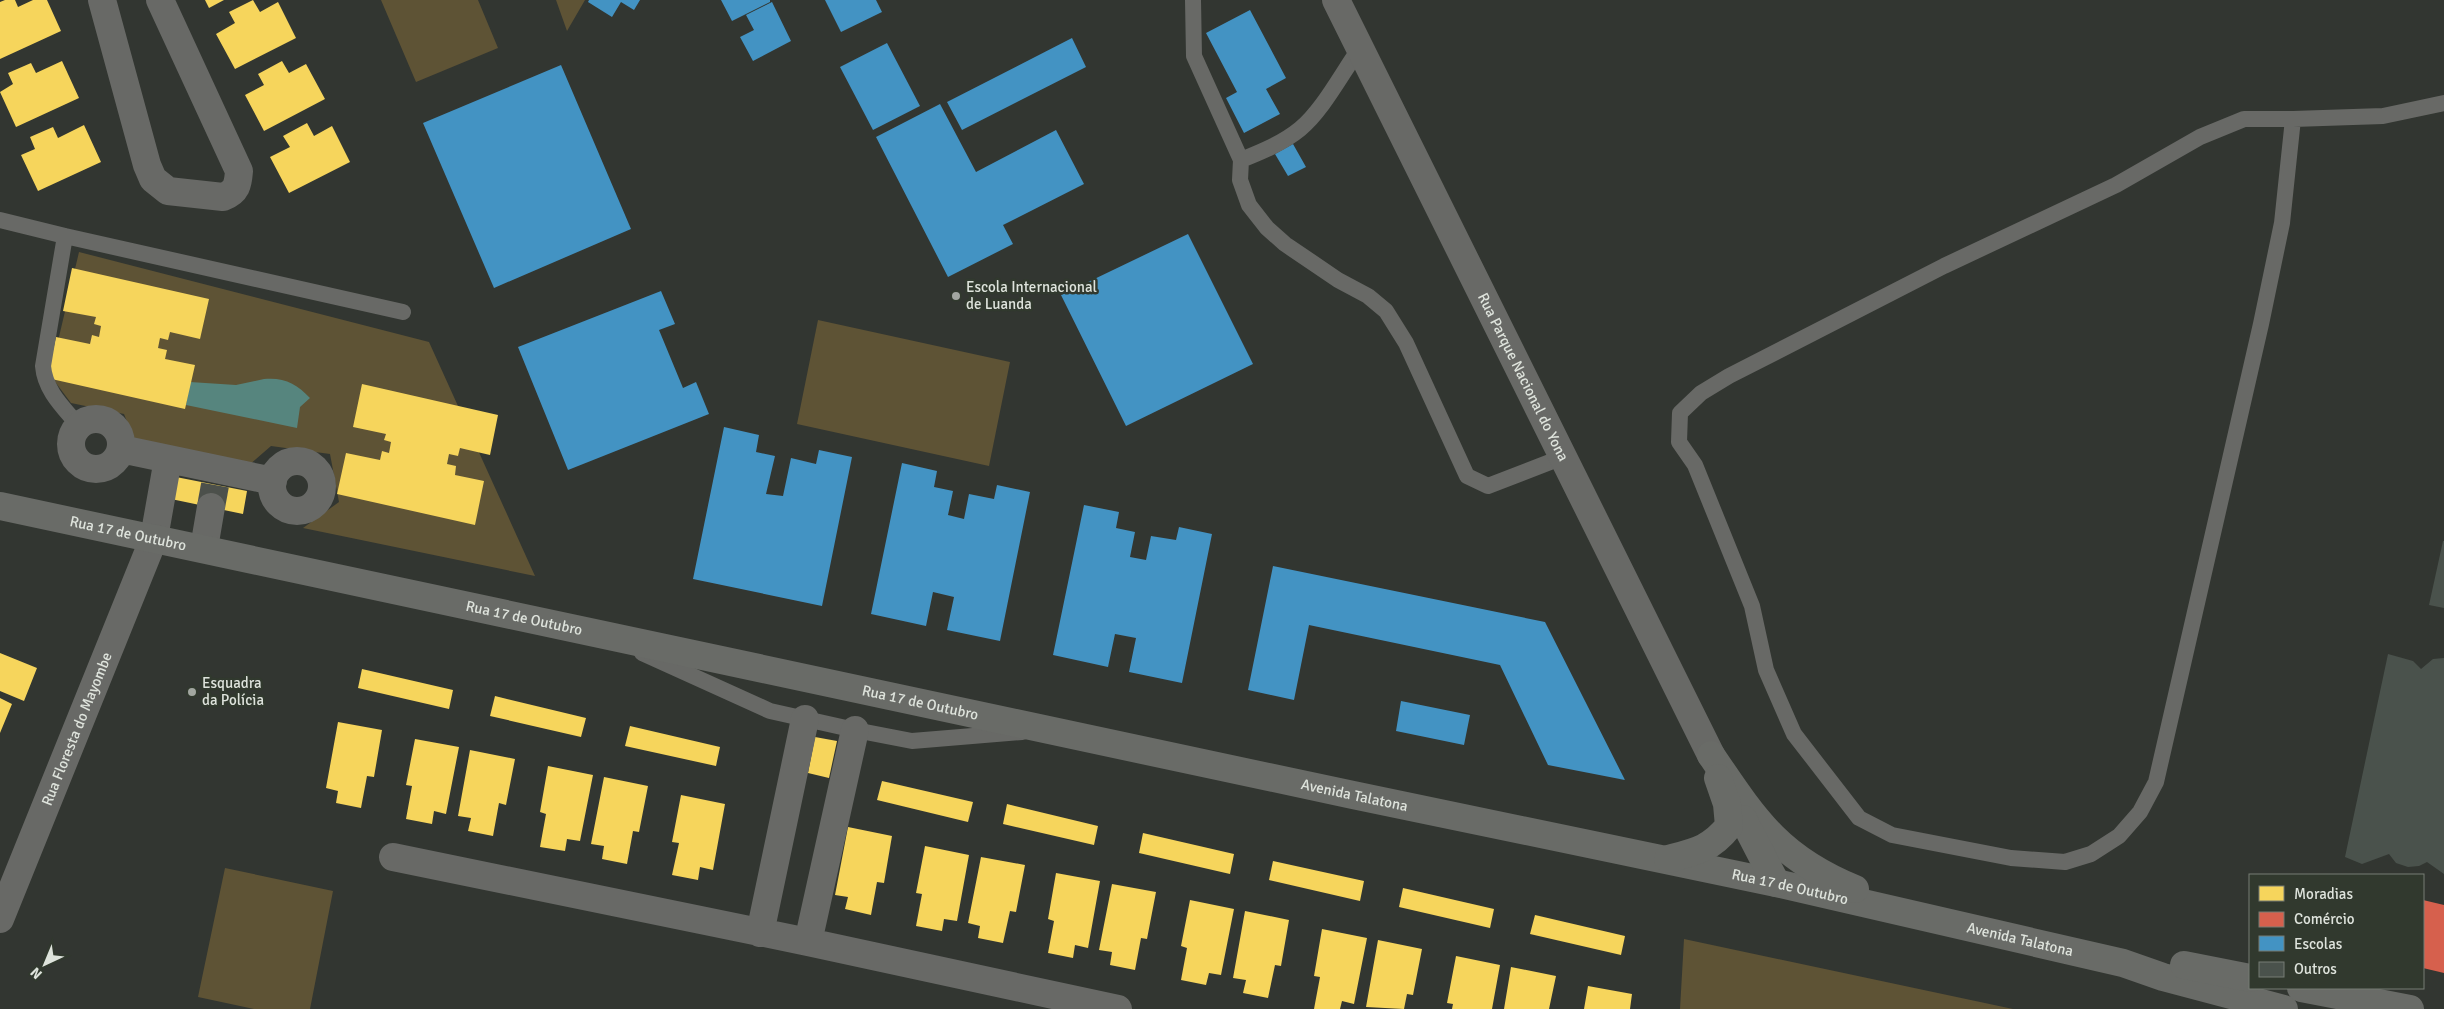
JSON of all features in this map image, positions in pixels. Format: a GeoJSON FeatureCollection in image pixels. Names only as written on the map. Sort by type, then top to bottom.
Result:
{"type":"FeatureCollection","features":[{"type":"Feature","properties":{"kind":"main road","name":"Rua 17 de Outubro"},"geometry":{"type":"LineString","coordinates":[[0,506],[204,548],[1048,730]]}},
{"type":"Feature","properties":{"kind":"main road","name":"Avenida Talatona"},"geometry":{"type":"LineString","coordinates":[[1048,730],[1662,860]]}},
{"type":"Feature","properties":{"kind":"main road"},"geometry":{"type":"LineString","coordinates":[[1662,860],[1699,851],[1719,840],[1730,826],[1727,804],[1711,755]]}},
{"type":"Feature","properties":{"kind":"main road"},"geometry":{"type":"LineString","coordinates":[[1711,755],[1776,883]]}},
{"type":"Feature","properties":{"kind":"main road"},"geometry":{"type":"LineString","coordinates":[[1711,755],[1749,811],[1789,853],[1810,867],[1842,883],[1919,915]]}},
{"type":"Feature","properties":{"kind":"main road","name":"Rua 17 de Outubro"},"geometry":{"type":"LineString","coordinates":[[1662,860],[1919,915]]}},
{"type":"Feature","properties":{"kind":"main road","name":"Avenida Talatona"},"geometry":{"type":"LineString","coordinates":[[1919,915],[2122,963]]}},
{"type":"Feature","properties":{"kind":"main road"},"geometry":{"type":"LineString","coordinates":[[2122,963],[2165,961],[2249,978]]}},
{"type":"Feature","properties":{"kind":"main road"},"geometry":{"type":"LineString","coordinates":[[2122,963],[2163,977],[2284,1009]]}},
{"type":"Feature","properties":{"kind":"main road"},"geometry":{"type":"LineString","coordinates":[[2304,989],[2383,1009]]}},
{"type":"Feature","properties":{"kind":"main road"},"geometry":{"type":"LineString","coordinates":[[2305,989],[2410,1009]]}},
{"type":"Feature","properties":{"kind":"street"},"geometry":{"type":"LineString","coordinates":[[102,0],[153,179],[168,192],[223,197],[231,194],[238,186],[240,171],[160,0]]}},
{"type":"Feature","properties":{"kind":"street","name":"Rua Parque Nacional do Yona"},"geometry":{"type":"LineString","coordinates":[[1336,0],[1711,755]]}},
{"type":"Feature","properties":{"kind":"street"},"geometry":{"type":"LineString","coordinates":[[93,419],[108,422],[119,433],[121,449],[118,457],[105,468],[97,469],[81,464],[72,450],[74,433],[79,426],[93,419]]}},
{"type":"Feature","properties":{"kind":"street"},"geometry":{"type":"LineString","coordinates":[[121,449],[168,459],[214,487],[273,481]]}},
{"type":"Feature","properties":{"kind":"street","name":"Rua Floresta do Mayombe"},"geometry":{"type":"LineString","coordinates":[[0,919],[154,538],[168,459]]}},
{"type":"Feature","properties":{"kind":"street"},"geometry":{"type":"LineString","coordinates":[[204,548],[214,487]]}},
{"type":"Feature","properties":{"kind":"street"},"geometry":{"type":"LineString","coordinates":[[760,932],[805,719]]}},
{"type":"Feature","properties":{"kind":"street"},"geometry":{"type":"LineString","coordinates":[[808,942],[855,730]]}},
{"type":"Feature","properties":{"kind":"street"},"geometry":{"type":"LineString","coordinates":[[393,857],[808,942],[1104,1008]]}},
{"type":"Feature","properties":{"kind":"lane"},"geometry":{"type":"LineString","coordinates":[[1193,0],[1194,56],[1241,160],[1240,180],[1249,205],[1267,228],[1285,244],[1338,280],[1368,296],[1386,311],[1406,343],[1467,476],[1488,486],[1563,457]]}},
{"type":"Feature","properties":{"kind":"lane"},"geometry":{"type":"LineString","coordinates":[[1241,160],[1259,153],[1299,130],[1312,117],[1360,48]]}},
{"type":"Feature","properties":{"kind":"lane"},"geometry":{"type":"LineString","coordinates":[[2292,119],[2282,223],[2261,324],[2156,782],[2140,812],[2119,836],[2092,854],[2065,862],[2010,858],[1892,835],[1859,818],[1794,734],[1766,670],[1752,606],[1695,465],[1679,442],[1680,413],[1701,393],[1729,376],[1944,266],[2116,185],[2200,137],[2244,119],[2383,116],[2444,103]]}},
{"type":"Feature","properties":{"kind":"lane"},"geometry":{"type":"LineString","coordinates":[[0,220],[403,312]]}},
{"type":"Feature","properties":{"kind":"lane"},"geometry":{"type":"LineString","coordinates":[[65,236],[43,366],[44,375],[53,395],[79,426]]}},
{"type":"Feature","properties":{"kind":"lane"},"geometry":{"type":"LineString","coordinates":[[599,633],[770,711],[855,730],[912,742],[1048,730]]}},
{"type":"Feature","properties":{"kind":"shaded area"},"geometry":{"type":"Polygon","coordinates":[[[381,0],[478,0],[498,48],[416,82],[381,0]]]}},
{"type":"Feature","properties":{"kind":"shaded area"},"geometry":{"type":"Polygon","coordinates":[[[556,0],[585,0],[567,31],[556,0]]]}},
{"type":"Feature","properties":{"kind":"shaded area"},"geometry":{"type":"Polygon","coordinates":[[[79,252],[429,342],[535,576],[303,528],[339,502],[330,454],[271,446],[249,465],[135,442],[124,414],[71,403],[50,375],[79,252]]]}},
{"type":"Feature","properties":{"kind":"shaded area"},"geometry":{"type":"Polygon","coordinates":[[[818,320],[1010,362],[989,466],[797,424],[818,320]]]}},
{"type":"Feature","properties":{"kind":"shaded area"},"geometry":{"type":"Polygon","coordinates":[[[225,868],[333,891],[310,1009],[254,1009],[198,997],[225,868]]]}},
{"type":"Feature","properties":{"kind":"shaded area"},"geometry":{"type":"Polygon","coordinates":[[[1684,939],[2013,1009],[1680,1009],[1684,939]]]}},
{"type":"Feature","properties":{"kind":"water"},"geometry":{"type":"Polygon","coordinates":[[[264,379],[278,379],[290,382],[310,398],[300,407],[297,428],[186,405],[190,382],[236,385],[264,379]]]}},
{"type":"Feature","properties":{"kind":"building: Moradias"},"geometry":{"type":"Polygon","coordinates":[[[15,0],[18,7],[33,0],[47,0],[61,31],[0,59],[0,2],[15,0]]]}},
{"type":"Feature","properties":{"kind":"building: Moradias"},"geometry":{"type":"Polygon","coordinates":[[[205,0],[224,0],[209,8],[205,0]]]}},
{"type":"Feature","properties":{"kind":"building: Moradias"},"geometry":{"type":"Polygon","coordinates":[[[253,0],[260,12],[278,2],[296,38],[235,69],[216,34],[235,23],[229,12],[253,0]]]}},
{"type":"Feature","properties":{"kind":"building: Moradias"},"geometry":{"type":"Polygon","coordinates":[[[62,61],[79,98],[16,127],[0,92],[13,84],[8,73],[31,63],[36,73],[62,61]]]}},
{"type":"Feature","properties":{"kind":"building: Moradias"},"geometry":{"type":"Polygon","coordinates":[[[282,61],[289,73],[306,64],[325,99],[264,131],[245,95],[264,85],[258,74],[282,61]]]}},
{"type":"Feature","properties":{"kind":"building: Moradias"},"geometry":{"type":"Polygon","coordinates":[[[307,123],[314,136],[332,126],[350,162],[289,193],[270,157],[290,147],[283,136],[307,123]]]}},
{"type":"Feature","properties":{"kind":"building: Moradias"},"geometry":{"type":"Polygon","coordinates":[[[84,125],[101,162],[38,191],[21,155],[35,149],[30,137],[53,127],[58,138],[84,125]]]}},
{"type":"Feature","properties":{"kind":"building: Moradias"},"geometry":{"type":"Polygon","coordinates":[[[72,268],[209,299],[200,339],[170,332],[168,340],[160,338],[158,348],[167,350],[165,359],[195,365],[185,409],[47,378],[56,337],[90,344],[92,335],[99,337],[101,326],[94,324],[96,317],[63,311],[72,268]]]}},
{"type":"Feature","properties":{"kind":"building: Moradias"},"geometry":{"type":"Polygon","coordinates":[[[362,384],[498,415],[490,455],[460,448],[458,456],[449,454],[447,464],[456,466],[455,475],[484,481],[475,525],[337,494],[346,453],[380,460],[382,451],[389,453],[391,442],[384,440],[386,434],[353,427],[362,384]]]}},
{"type":"Feature","properties":{"kind":"building: Moradias"},"geometry":{"type":"Polygon","coordinates":[[[176,477],[247,491],[243,514],[171,499],[176,477]]]}},
{"type":"Feature","properties":{"kind":"building: Moradias"},"geometry":{"type":"Polygon","coordinates":[[[0,653],[37,668],[24,701],[0,691],[0,653]]]}},
{"type":"Feature","properties":{"kind":"building: Moradias"},"geometry":{"type":"Polygon","coordinates":[[[362,669],[453,690],[449,709],[358,688],[362,669]]]}},
{"type":"Feature","properties":{"kind":"building: Moradias"},"geometry":{"type":"Polygon","coordinates":[[[495,696],[586,718],[581,737],[490,716],[495,696]]]}},
{"type":"Feature","properties":{"kind":"building: Moradias"},"geometry":{"type":"Polygon","coordinates":[[[0,698],[12,704],[0,733],[0,698]]]}},
{"type":"Feature","properties":{"kind":"building: Moradias"},"geometry":{"type":"Polygon","coordinates":[[[338,722],[382,730],[374,777],[367,776],[361,808],[336,803],[338,791],[326,788],[338,722]]]}},
{"type":"Feature","properties":{"kind":"building: Moradias"},"geometry":{"type":"Polygon","coordinates":[[[630,726],[720,747],[716,766],[625,746],[630,726]]]}},
{"type":"Feature","properties":{"kind":"building: Moradias"},"geometry":{"type":"Polygon","coordinates":[[[815,737],[837,741],[829,778],[808,773],[815,737]]]}},
{"type":"Feature","properties":{"kind":"building: Moradias"},"geometry":{"type":"Polygon","coordinates":[[[415,739],[459,747],[446,814],[434,811],[432,824],[406,819],[412,786],[406,785],[415,739]]]}},
{"type":"Feature","properties":{"kind":"building: Moradias"},"geometry":{"type":"Polygon","coordinates":[[[470,750],[515,759],[506,805],[499,803],[493,836],[468,831],[471,818],[458,816],[470,750]]]}},
{"type":"Feature","properties":{"kind":"building: Moradias"},"geometry":{"type":"Polygon","coordinates":[[[548,766],[593,775],[580,841],[567,839],[565,851],[540,847],[546,814],[540,812],[548,766]]]}},
{"type":"Feature","properties":{"kind":"building: Moradias"},"geometry":{"type":"Polygon","coordinates":[[[604,777],[648,786],[639,832],[633,831],[627,864],[602,859],[604,846],[591,844],[604,777]]]}},
{"type":"Feature","properties":{"kind":"building: Moradias"},"geometry":{"type":"Polygon","coordinates":[[[882,781],[973,802],[968,822],[877,800],[882,781]]]}},
{"type":"Feature","properties":{"kind":"building: Moradias"},"geometry":{"type":"Polygon","coordinates":[[[681,795],[725,804],[713,870],[700,867],[698,880],[672,875],[679,843],[672,842],[681,795]]]}},
{"type":"Feature","properties":{"kind":"building: Moradias"},"geometry":{"type":"Polygon","coordinates":[[[1007,804],[1098,826],[1094,845],[1003,824],[1007,804]]]}},
{"type":"Feature","properties":{"kind":"building: Moradias"},"geometry":{"type":"Polygon","coordinates":[[[848,827],[892,836],[884,883],[877,882],[871,915],[845,909],[848,897],[835,895],[848,827]]]}},
{"type":"Feature","properties":{"kind":"building: Moradias"},"geometry":{"type":"Polygon","coordinates":[[[1143,833],[1234,854],[1230,874],[1139,853],[1143,833]]]}},
{"type":"Feature","properties":{"kind":"building: Moradias"},"geometry":{"type":"Polygon","coordinates":[[[925,846],[969,855],[957,921],[944,919],[942,931],[916,926],[922,894],[916,893],[925,846]]]}},
{"type":"Feature","properties":{"kind":"building: Moradias"},"geometry":{"type":"Polygon","coordinates":[[[981,857],[1025,865],[1016,912],[1010,911],[1003,943],[978,938],[980,926],[968,923],[981,857]]]}},
{"type":"Feature","properties":{"kind":"building: Moradias"},"geometry":{"type":"Polygon","coordinates":[[[1273,861],[1364,881],[1360,901],[1269,880],[1273,861]]]}},
{"type":"Feature","properties":{"kind":"building: Moradias"},"geometry":{"type":"Polygon","coordinates":[[[1056,873],[1100,881],[1088,948],[1075,945],[1073,958],[1048,953],[1054,921],[1048,919],[1056,873]]]}},
{"type":"Feature","properties":{"kind":"building: Moradias"},"geometry":{"type":"Polygon","coordinates":[[[1112,884],[1156,892],[1147,939],[1141,938],[1135,970],[1110,965],[1112,952],[1099,950],[1112,884]]]}},
{"type":"Feature","properties":{"kind":"building: Moradias"},"geometry":{"type":"Polygon","coordinates":[[[1403,888],[1494,909],[1490,928],[1399,907],[1403,888]]]}},
{"type":"Feature","properties":{"kind":"building: Moradias"},"geometry":{"type":"Polygon","coordinates":[[[1190,900],[1234,909],[1221,975],[1209,973],[1206,985],[1181,980],[1187,948],[1181,946],[1190,900]]]}},
{"type":"Feature","properties":{"kind":"building: Moradias"},"geometry":{"type":"Polygon","coordinates":[[[1245,911],[1289,920],[1281,966],[1275,965],[1268,998],[1243,993],[1246,980],[1233,978],[1245,911]]]}},
{"type":"Feature","properties":{"kind":"building: Moradias"},"geometry":{"type":"Polygon","coordinates":[[[1535,915],[1625,936],[1621,955],[1530,934],[1535,915]]]}},
{"type":"Feature","properties":{"kind":"building: Moradias"},"geometry":{"type":"Polygon","coordinates":[[[1322,929],[1367,938],[1354,1004],[1342,1001],[1340,1009],[1314,1009],[1320,977],[1314,976],[1322,929]]]}},
{"type":"Feature","properties":{"kind":"building: Moradias"},"geometry":{"type":"Polygon","coordinates":[[[1378,940],[1422,949],[1413,995],[1407,994],[1404,1009],[1366,1007],[1378,940]]]}},
{"type":"Feature","properties":{"kind":"building: Moradias"},"geometry":{"type":"Polygon","coordinates":[[[1456,956],[1500,965],[1492,1009],[1452,1009],[1453,1004],[1447,1003],[1456,956]]]}},
{"type":"Feature","properties":{"kind":"building: Moradias"},"geometry":{"type":"Polygon","coordinates":[[[1511,967],[1556,976],[1549,1009],[1504,1009],[1511,967]]]}},
{"type":"Feature","properties":{"kind":"building: Moradias"},"geometry":{"type":"Polygon","coordinates":[[[1588,986],[1632,994],[1630,1009],[1584,1009],[1588,986]]]}},
{"type":"Feature","properties":{"kind":"building: Comércio"},"geometry":{"type":"Polygon","coordinates":[[[2424,900],[2444,905],[2444,973],[2424,968],[2424,900]]]}},
{"type":"Feature","properties":{"kind":"building: Escolas"},"geometry":{"type":"Polygon","coordinates":[[[589,0],[640,0],[634,10],[621,2],[612,17],[588,2],[589,0]]]}},
{"type":"Feature","properties":{"kind":"building: Escolas"},"geometry":{"type":"Polygon","coordinates":[[[721,0],[770,0],[770,2],[732,21],[721,0]]]}},
{"type":"Feature","properties":{"kind":"building: Escolas"},"geometry":{"type":"Polygon","coordinates":[[[825,0],[876,0],[882,12],[841,32],[825,0]]]}},
{"type":"Feature","properties":{"kind":"building: Escolas"},"geometry":{"type":"Polygon","coordinates":[[[772,2],[791,41],[753,61],[740,37],[754,30],[746,15],[772,2]]]}},
{"type":"Feature","properties":{"kind":"building: Escolas"},"geometry":{"type":"Polygon","coordinates":[[[1250,10],[1286,78],[1266,89],[1280,114],[1244,133],[1226,98],[1237,92],[1206,33],[1250,10]]]}},
{"type":"Feature","properties":{"kind":"building: Escolas"},"geometry":{"type":"Polygon","coordinates":[[[1072,38],[1086,67],[962,130],[947,102],[1072,38]]]}},
{"type":"Feature","properties":{"kind":"building: Escolas"},"geometry":{"type":"Polygon","coordinates":[[[887,43],[920,106],[873,130],[840,67],[887,43]]]}},
{"type":"Feature","properties":{"kind":"building: Escolas"},"geometry":{"type":"Polygon","coordinates":[[[561,65],[631,229],[494,288],[423,123],[561,65]]]}},
{"type":"Feature","properties":{"kind":"building: Escolas"},"geometry":{"type":"Polygon","coordinates":[[[940,104],[976,172],[1056,130],[1084,184],[1003,225],[1013,244],[948,277],[876,137],[940,104]]]}},
{"type":"Feature","properties":{"kind":"building: Escolas"},"geometry":{"type":"Polygon","coordinates":[[[1293,144],[1306,167],[1288,176],[1275,154],[1293,144]]]}},
{"type":"Feature","properties":{"kind":"building: Escolas"},"geometry":{"type":"Polygon","coordinates":[[[1188,234],[1253,364],[1126,426],[1061,295],[1188,234]]]}},
{"type":"Feature","properties":{"kind":"building: Escolas"},"geometry":{"type":"Polygon","coordinates":[[[661,291],[675,324],[659,330],[683,388],[696,382],[709,414],[568,470],[518,347],[661,291]]]}},
{"type":"Feature","properties":{"kind":"building: Escolas"},"geometry":{"type":"Polygon","coordinates":[[[724,427],[759,435],[756,452],[775,456],[766,494],[783,496],[791,458],[816,464],[819,450],[852,457],[822,606],[693,579],[724,427]]]}},
{"type":"Feature","properties":{"kind":"building: Escolas"},"geometry":{"type":"Polygon","coordinates":[[[902,463],[937,471],[934,487],[953,491],[948,515],[964,519],[969,494],[994,499],[997,485],[1030,492],[1000,641],[947,630],[954,597],[933,592],[926,626],[871,614],[902,463]]]}},
{"type":"Feature","properties":{"kind":"building: Escolas"},"geometry":{"type":"Polygon","coordinates":[[[1084,505],[1119,512],[1116,528],[1135,532],[1130,557],[1146,560],[1151,536],[1176,540],[1179,527],[1212,534],[1182,683],[1129,672],[1136,638],[1115,634],[1108,667],[1053,655],[1084,505]]]}},
{"type":"Feature","properties":{"kind":"building: Escolas"},"geometry":{"type":"Polygon","coordinates":[[[1273,566],[1545,622],[1625,780],[1548,765],[1500,665],[1309,625],[1294,700],[1248,690],[1273,566]]]}},
{"type":"Feature","properties":{"kind":"building: Escolas"},"geometry":{"type":"Polygon","coordinates":[[[1401,701],[1470,715],[1464,745],[1396,731],[1401,701]]]}},
{"type":"Feature","properties":{"kind":"building: Outros"},"geometry":{"type":"Polygon","coordinates":[[[2444,541],[2444,608],[2429,605],[2444,541]]]}},
{"type":"Feature","properties":{"kind":"building: Outros"},"geometry":{"type":"Polygon","coordinates":[[[2388,654],[2413,661],[2421,669],[2433,659],[2444,658],[2444,874],[2427,862],[2419,866],[2408,867],[2396,863],[2389,854],[2362,864],[2345,857],[2388,654]]]}},
{"type":"Feature","properties":{"kind":"tunnel"},"geometry":{"type":"LineString","coordinates":[[211,507],[215,485]]}},
{"type":"Feature","properties":{"kind":"place","name":"Escola Internacional de Luanda"},"geometry":{"type":"Point","coordinates":[956,296]}},
{"type":"Feature","properties":{"kind":"place","name":"Esquadra da Polícia"},"geometry":{"type":"Point","coordinates":[192,692]}}]}
